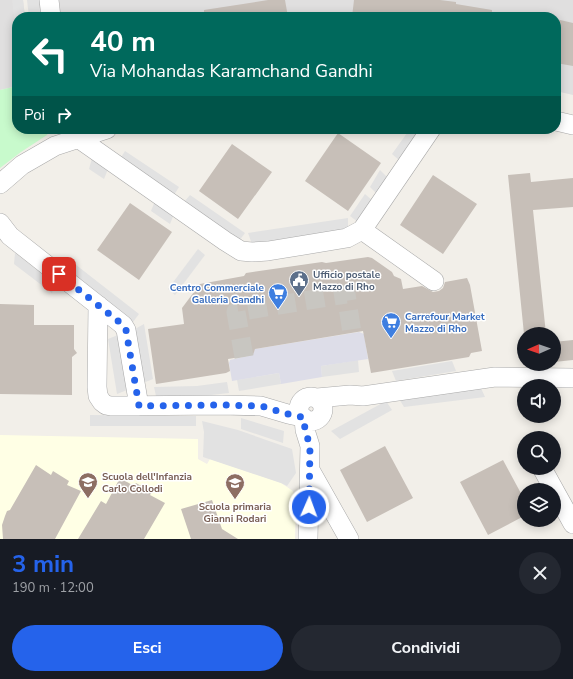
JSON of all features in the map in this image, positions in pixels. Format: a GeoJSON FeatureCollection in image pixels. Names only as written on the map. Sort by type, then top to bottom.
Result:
{"type":"FeatureCollection","features":[{"type":"Feature","properties":{"kind":"street"},"geometry":{"type":"LineString","coordinates":[[49,0],[50,12]]}},
{"type":"Feature","properties":{"kind":"street"},"geometry":{"type":"LineString","coordinates":[[561,122],[573,124]]}},
{"type":"Feature","properties":{"kind":"street"},"geometry":{"type":"LineString","coordinates":[[0,184],[22,165],[39,154],[70,136],[81,134]]}},
{"type":"Feature","properties":{"kind":"street"},"geometry":{"type":"LineString","coordinates":[[70,136],[241,251],[252,252],[268,251],[347,238],[362,230],[428,134]]}},
{"type":"Feature","properties":{"kind":"street"},"geometry":{"type":"LineString","coordinates":[[2,228],[123,325],[126,330],[139,406]]}},
{"type":"Feature","properties":{"kind":"street"},"geometry":{"type":"LineString","coordinates":[[362,230],[434,281]]}},
{"type":"Feature","properties":{"kind":"street"},"geometry":{"type":"LineString","coordinates":[[98,305],[98,396],[102,402],[111,406],[261,406],[286,400],[311,411],[351,403],[363,396],[495,377],[573,378]]}},
{"type":"Feature","properties":{"kind":"street"},"geometry":{"type":"LineString","coordinates":[[308,539],[311,411]]}},
{"type":"Feature","properties":{"kind":"street"},"geometry":{"type":"LineString","coordinates":[[310,470],[349,539]]}},
{"type":"Feature","properties":{"kind":"street"},"geometry":{"type":"LineString","coordinates":[[546,475],[573,524]]}},
{"type":"Feature","properties":{"kind":"shaded area"},"geometry":{"type":"Polygon","coordinates":[[[0,0],[23,0],[24,12],[12,12],[12,87],[0,90],[0,0]]]}},
{"type":"Feature","properties":{"kind":"shaded area"},"geometry":{"type":"Polygon","coordinates":[[[12,0],[23,0],[24,12],[13,12],[12,0]]]}},
{"type":"Feature","properties":{"kind":"shaded area"},"geometry":{"type":"Polygon","coordinates":[[[27,0],[42,0],[43,12],[28,12],[27,0]]]}},
{"type":"Feature","properties":{"kind":"shaded area"},"geometry":{"type":"Polygon","coordinates":[[[57,0],[573,0],[573,95],[561,92],[561,12],[59,12],[57,0]]]}},
{"type":"Feature","properties":{"kind":"shaded area"},"geometry":{"type":"Polygon","coordinates":[[[406,134],[418,134],[400,161],[392,154],[406,134]]]}},
{"type":"Feature","properties":{"kind":"shaded area"},"geometry":{"type":"Polygon","coordinates":[[[125,151],[179,187],[174,195],[120,159],[125,151]]]}},
{"type":"Feature","properties":{"kind":"shaded area"},"geometry":{"type":"Polygon","coordinates":[[[92,158],[108,169],[104,179],[89,169],[92,158]]]}},
{"type":"Feature","properties":{"kind":"shaded area"},"geometry":{"type":"Polygon","coordinates":[[[380,170],[388,178],[378,195],[370,187],[380,170]]]}},
{"type":"Feature","properties":{"kind":"shaded area"},"geometry":{"type":"Polygon","coordinates":[[[365,194],[373,201],[358,222],[350,216],[365,194]]]}},
{"type":"Feature","properties":{"kind":"shaded area"},"geometry":{"type":"Polygon","coordinates":[[[190,195],[245,233],[239,241],[184,202],[190,195]]]}},
{"type":"Feature","properties":{"kind":"shaded area"},"geometry":{"type":"Polygon","coordinates":[[[155,201],[174,214],[170,224],[151,211],[155,201]]]}},
{"type":"Feature","properties":{"kind":"shaded area"},"geometry":{"type":"Polygon","coordinates":[[[348,218],[348,229],[252,244],[248,233],[348,218]]]}},
{"type":"Feature","properties":{"kind":"shaded area"},"geometry":{"type":"Polygon","coordinates":[[[198,249],[205,255],[175,295],[168,289],[198,249]]]}},
{"type":"Feature","properties":{"kind":"shaded area"},"geometry":{"type":"Polygon","coordinates":[[[15,253],[54,283],[52,293],[14,264],[15,253]]]}},
{"type":"Feature","properties":{"kind":"shaded area"},"geometry":{"type":"Polygon","coordinates":[[[71,261],[139,314],[133,322],[64,269],[71,261]]]}},
{"type":"Feature","properties":{"kind":"shaded area"},"geometry":{"type":"Polygon","coordinates":[[[144,324],[153,379],[143,383],[135,329],[144,324]]]}},
{"type":"Feature","properties":{"kind":"shaded area"},"geometry":{"type":"Polygon","coordinates":[[[359,332],[364,334],[368,359],[321,366],[322,377],[281,384],[279,373],[232,381],[229,363],[230,360],[252,355],[255,349],[359,332]]]}},
{"type":"Feature","properties":{"kind":"shaded area"},"geometry":{"type":"Polygon","coordinates":[[[118,335],[127,390],[117,394],[108,339],[118,335]]]}},
{"type":"Feature","properties":{"kind":"shaded area"},"geometry":{"type":"Polygon","coordinates":[[[358,360],[359,372],[322,377],[321,366],[358,360]]]}},
{"type":"Feature","properties":{"kind":"shaded area"},"geometry":{"type":"Polygon","coordinates":[[[452,361],[456,371],[396,381],[392,371],[452,361]]]}},
{"type":"Feature","properties":{"kind":"shaded area"},"geometry":{"type":"Polygon","coordinates":[[[279,373],[281,384],[239,391],[237,380],[279,373]]]}},
{"type":"Feature","properties":{"kind":"shaded area"},"geometry":{"type":"Polygon","coordinates":[[[227,382],[229,393],[202,396],[156,396],[154,387],[197,386],[227,382]]]}},
{"type":"Feature","properties":{"kind":"shaded area"},"geometry":{"type":"Polygon","coordinates":[[[480,386],[485,397],[404,407],[398,397],[480,386]]]}},
{"type":"Feature","properties":{"kind":"shaded area"},"geometry":{"type":"Polygon","coordinates":[[[386,401],[392,410],[340,439],[331,431],[386,401]]]}},
{"type":"Feature","properties":{"kind":"shaded area"},"geometry":{"type":"Polygon","coordinates":[[[90,415],[196,416],[196,426],[90,426],[90,415]]]}},
{"type":"Feature","properties":{"kind":"shaded area"},"geometry":{"type":"Polygon","coordinates":[[[241,418],[284,431],[283,443],[241,429],[241,418]]]}},
{"type":"Feature","properties":{"kind":"shaded area"},"geometry":{"type":"Polygon","coordinates":[[[202,421],[238,430],[292,449],[296,473],[287,486],[203,457],[204,432],[202,421]]]}},
{"type":"Feature","properties":{"kind":"shaded area","name":"Scuola dell'Infanzia Carlo Collodi"},"geometry":{"type":"Polygon","coordinates":[[[0,435],[198,439],[198,459],[207,464],[210,459],[281,483],[293,491],[296,503],[295,539],[0,539],[0,435]]]}},
{"type":"Feature","properties":{"kind":"green space"},"geometry":{"type":"Polygon","coordinates":[[[12,87],[12,134],[48,134],[0,168],[0,90],[12,87]]]}},
{"type":"Feature","properties":{"kind":"building"},"geometry":{"type":"Polygon","coordinates":[[[268,0],[285,0],[287,12],[204,12],[204,10],[268,0]]]}},
{"type":"Feature","properties":{"kind":"building"},"geometry":{"type":"Polygon","coordinates":[[[354,0],[440,0],[492,10],[492,12],[353,12],[354,0]]]}},
{"type":"Feature","properties":{"kind":"building"},"geometry":{"type":"Polygon","coordinates":[[[561,20],[573,23],[573,66],[561,64],[561,20]]]}},
{"type":"Feature","properties":{"kind":"building"},"geometry":{"type":"Polygon","coordinates":[[[337,134],[381,163],[348,211],[305,181],[337,134]]]}},
{"type":"Feature","properties":{"kind":"building"},"geometry":{"type":"Polygon","coordinates":[[[232,144],[272,172],[238,219],[199,191],[232,144]]]}},
{"type":"Feature","properties":{"kind":"building"},"geometry":{"type":"Polygon","coordinates":[[[530,173],[531,182],[573,178],[573,207],[533,210],[545,327],[523,327],[508,175],[530,173]]]}},
{"type":"Feature","properties":{"kind":"building"},"geometry":{"type":"Polygon","coordinates":[[[433,175],[477,204],[443,254],[400,225],[433,175]]]}},
{"type":"Feature","properties":{"kind":"building"},"geometry":{"type":"Polygon","coordinates":[[[130,203],[172,232],[139,280],[97,250],[130,203]]]}},
{"type":"Feature","properties":{"kind":"building"},"geometry":{"type":"Polygon","coordinates":[[[368,257],[372,258],[392,272],[394,276],[401,279],[403,289],[422,286],[433,292],[439,291],[443,288],[445,282],[467,278],[470,285],[482,351],[471,353],[469,357],[371,373],[363,331],[255,349],[253,355],[228,359],[230,371],[226,373],[156,384],[148,329],[184,324],[182,308],[200,284],[244,276],[246,273],[368,257]]]}},
{"type":"Feature","properties":{"kind":"building"},"geometry":{"type":"Polygon","coordinates":[[[0,304],[34,305],[34,325],[74,325],[74,349],[77,353],[72,357],[72,395],[0,394],[0,304]]]}},
{"type":"Feature","properties":{"kind":"building"},"geometry":{"type":"Polygon","coordinates":[[[573,340],[573,360],[561,361],[561,341],[573,340]]]}},
{"type":"Feature","properties":{"kind":"building"},"geometry":{"type":"Polygon","coordinates":[[[385,446],[413,498],[367,522],[340,470],[385,446]]]}},
{"type":"Feature","properties":{"kind":"building"},"geometry":{"type":"Polygon","coordinates":[[[503,460],[517,486],[517,520],[488,535],[460,482],[503,460]]]}},
{"type":"Feature","properties":{"kind":"building"},"geometry":{"type":"Polygon","coordinates":[[[36,465],[51,475],[53,471],[69,481],[67,485],[81,491],[55,539],[3,539],[2,525],[7,511],[10,510],[36,465]]]}},
{"type":"Feature","properties":{"kind":"building"},"geometry":{"type":"Polygon","coordinates":[[[120,478],[134,486],[136,483],[152,492],[150,495],[165,503],[144,539],[78,539],[101,501],[106,504],[120,478]]]}},
{"type":"Feature","properties":{"kind":"building"},"geometry":{"type":"Polygon","coordinates":[[[212,500],[222,529],[238,539],[191,539],[181,509],[212,500]]]}},
{"type":"Feature","properties":{"kind":"tunnel"},"geometry":{"type":"LineString","coordinates":[[244,357],[236,312],[346,294],[352,333]]}},
{"type":"Feature","properties":{"kind":"place","name":"Ufficio postale Mazzo di Rho"},"geometry":{"type":"Point","coordinates":[299,297]}},
{"type":"Feature","properties":{"kind":"place","name":"Centro Commerciale Galleria Gandhi"},"geometry":{"type":"Point","coordinates":[278,310]}},
{"type":"Feature","properties":{"kind":"place","name":"Carrefour Market Mazzo di Rho"},"geometry":{"type":"Point","coordinates":[391,339]}},
{"type":"Feature","properties":{"kind":"place","name":"Scuola dell'Infanzia Carlo Collodi"},"geometry":{"type":"Point","coordinates":[88,499]}},
{"type":"Feature","properties":{"kind":"place","name":"Scuola primaria Gianni Rodari"},"geometry":{"type":"Point","coordinates":[235,500]}},
{"type":"Feature","properties":{"kind":"route"},"geometry":{"type":"LineString","coordinates":[[59,274],[123,325],[126,330],[139,406],[261,406],[304,418],[305,430],[310,446],[309,507]]}}]}
